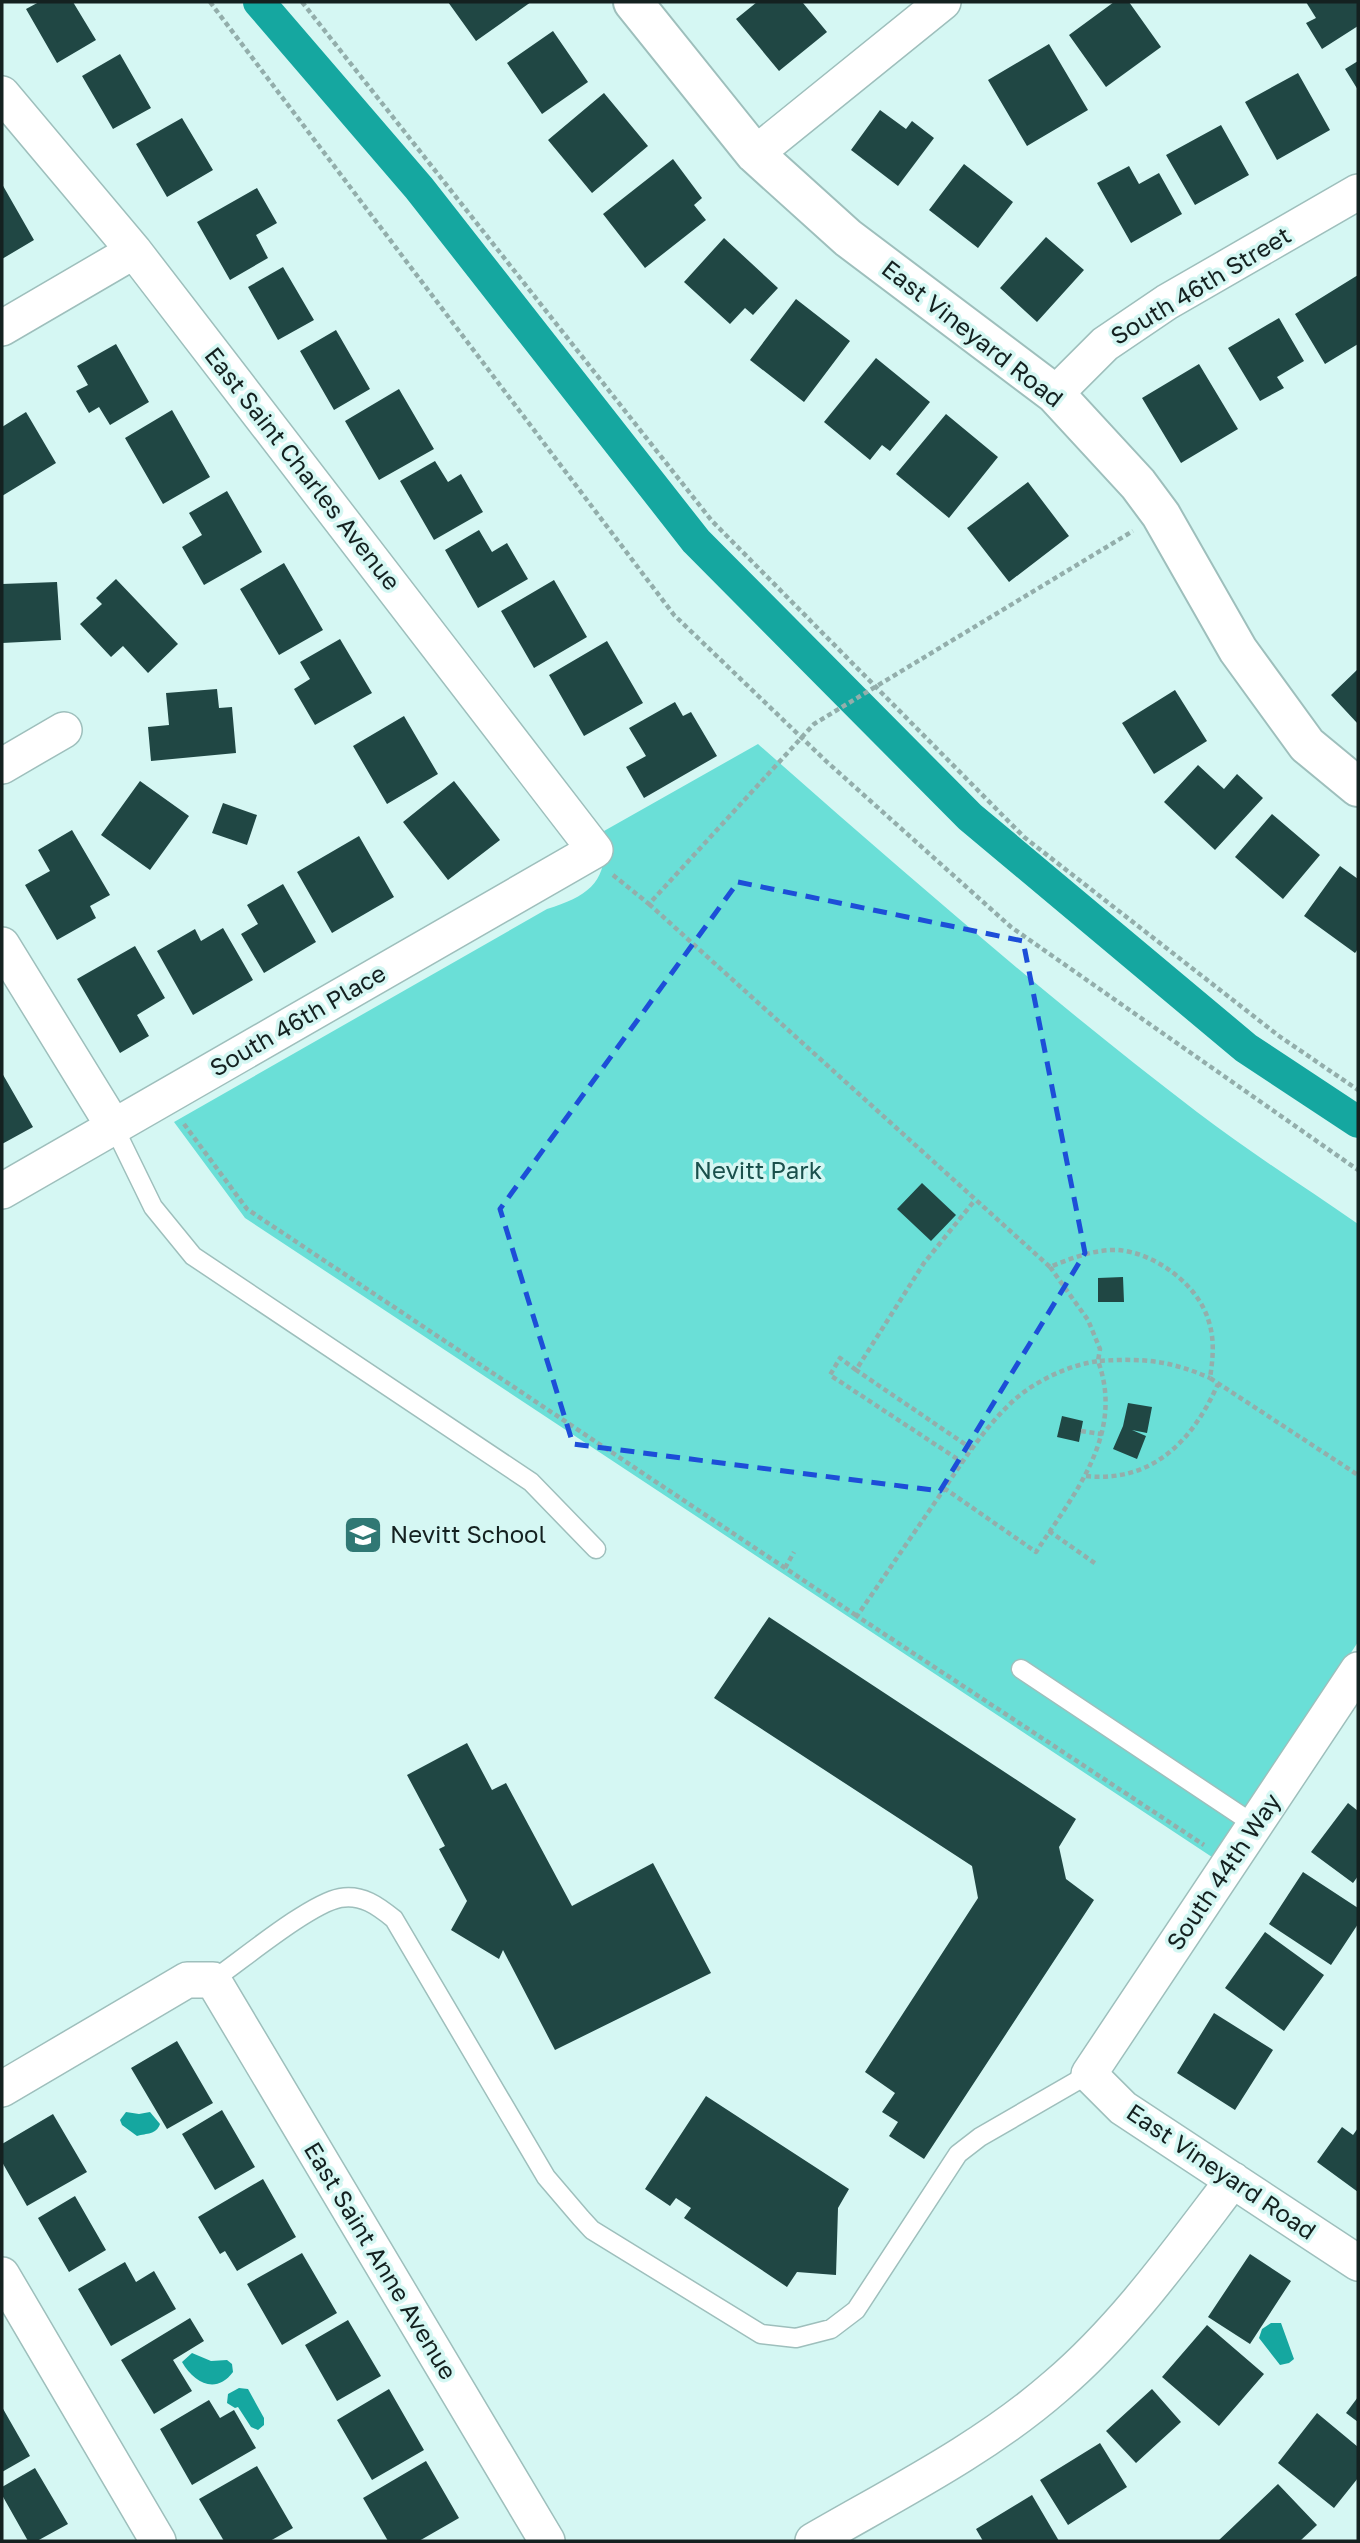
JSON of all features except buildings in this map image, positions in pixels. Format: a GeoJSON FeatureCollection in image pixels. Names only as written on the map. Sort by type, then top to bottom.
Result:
{"type":"FeatureCollection","features":[{"type":"Feature","properties":{"kind":"street","name":"East Vineyard Road"},"geometry":{"type":"LineString","coordinates":[[634,2],[755,154],[848,238],[1055,394],[1138,484],[1161,515],[1238,650],[1307,745],[1358,787]]}},
{"type":"Feature","properties":{"kind":"street"},"geometry":{"type":"LineString","coordinates":[[755,154],[943,2]]}},
{"type":"Feature","properties":{"kind":"street","name":"East Saint Charles Avenue"},"geometry":{"type":"LineString","coordinates":[[2,94],[134,251],[601,860]]}},
{"type":"Feature","properties":{"kind":"street","name":"South 46th Street"},"geometry":{"type":"LineString","coordinates":[[1055,394],[1105,344],[1167,302],[1358,192]]}},
{"type":"Feature","properties":{"kind":"street"},"geometry":{"type":"LineString","coordinates":[[2,328],[134,251]]}},
{"type":"Feature","properties":{"kind":"street"},"geometry":{"type":"LineString","coordinates":[[2,766],[64,730]]}},
{"type":"Feature","properties":{"kind":"street","name":"South 46th Place"},"geometry":{"type":"LineString","coordinates":[[2,1192],[114,1127],[601,860]]}},
{"type":"Feature","properties":{"kind":"street"},"geometry":{"type":"LineString","coordinates":[[2,945],[114,1127]]}},
{"type":"Feature","properties":{"kind":"street","name":"South 44th Way"},"geometry":{"type":"LineString","coordinates":[[1089,2074],[1358,1670]]}},
{"type":"Feature","properties":{"kind":"street"},"geometry":{"type":"LineString","coordinates":[[2,2089],[187,1980],[213,1980]]}},
{"type":"Feature","properties":{"kind":"street","name":"East Saint Anne Avenue"},"geometry":{"type":"LineString","coordinates":[[213,1980],[547,2541]]}},
{"type":"Feature","properties":{"kind":"street","name":"East Vineyard Road"},"geometry":{"type":"LineString","coordinates":[[1089,2074],[1123,2108],[1358,2263]]}},
{"type":"Feature","properties":{"kind":"street"},"geometry":{"type":"LineString","coordinates":[[813,2541],[980,2444],[1056,2386],[1125,2319],[1233,2180]]}},
{"type":"Feature","properties":{"kind":"street"},"geometry":{"type":"LineString","coordinates":[[2,2275],[158,2541]]}},
{"type":"Feature","properties":{"kind":"lane"},"geometry":{"type":"LineString","coordinates":[[114,1127],[153,1207],[193,1256],[531,1482],[596,1549]]}},
{"type":"Feature","properties":{"kind":"lane"},"geometry":{"type":"LineString","coordinates":[[1021,1669],[1255,1825]]}},
{"type":"Feature","properties":{"kind":"lane"},"geometry":{"type":"LineString","coordinates":[[213,1980],[308,1913],[328,1902],[341,1898],[358,1898],[374,1903],[394,1919],[546,2178],[592,2230],[761,2334],[784,2337],[796,2338],[831,2329],[856,2310],[958,2154],[980,2137],[1089,2074]]}},
{"type":"Feature","properties":{"kind":"path"},"geometry":{"type":"LineString","coordinates":[[210,2],[674,615],[801,737],[1011,927],[1358,1170]]}},
{"type":"Feature","properties":{"kind":"path"},"geometry":{"type":"LineString","coordinates":[[302,2],[712,522],[1024,837],[1279,1036],[1358,1090]]}},
{"type":"Feature","properties":{"kind":"path"},"geometry":{"type":"LineString","coordinates":[[649,904],[814,724],[1161,515]]}},
{"type":"Feature","properties":{"kind":"path"},"geometry":{"type":"LineString","coordinates":[[601,860],[1050,1267],[1088,1320],[1100,1349],[1098,1361],[1107,1392],[1102,1434],[1086,1476],[1036,1552],[944,1488]]}},
{"type":"Feature","properties":{"kind":"path"},"geometry":{"type":"LineString","coordinates":[[183,1122],[247,1209],[857,1616]]}},
{"type":"Feature","properties":{"kind":"path"},"geometry":{"type":"LineString","coordinates":[[856,1370],[924,1263],[975,1200]]}},
{"type":"Feature","properties":{"kind":"path"},"geometry":{"type":"LineString","coordinates":[[1050,1267],[1071,1258],[1118,1250],[1139,1254],[1166,1268],[1188,1288],[1207,1315],[1213,1345],[1210,1378]]}},
{"type":"Feature","properties":{"kind":"path"},"geometry":{"type":"LineString","coordinates":[[962,1462],[830,1375],[840,1358],[972,1449],[989,1426],[1015,1399],[1042,1381],[1083,1363],[1128,1358],[1158,1360],[1191,1369],[1210,1378],[1358,1475]]}},
{"type":"Feature","properties":{"kind":"path"},"geometry":{"type":"LineString","coordinates":[[1086,1476],[1101,1478],[1120,1474],[1164,1458],[1177,1448],[1198,1422],[1218,1383]]}},
{"type":"Feature","properties":{"kind":"path"},"geometry":{"type":"LineString","coordinates":[[1081,1431],[1102,1434]]}},
{"type":"Feature","properties":{"kind":"path"},"geometry":{"type":"LineString","coordinates":[[1049,1531],[1096,1564]]}},
{"type":"Feature","properties":{"kind":"path"},"geometry":{"type":"LineString","coordinates":[[785,1568],[794,1552]]}},
{"type":"Feature","properties":{"kind":"highlighted area"},"geometry":{"type":"Polygon","coordinates":[[[738,882],[1023,941],[1085,1253],[940,1491],[573,1444],[500,1209],[738,882]]]}},
{"type":"Feature","properties":{"kind":"green space","name":"Nevitt Park"},"geometry":{"type":"Polygon","coordinates":[[[758,744],[1029,978],[1140,1068],[1217,1127],[1358,1224],[1358,1642],[1215,1859],[245,1218],[174,1122],[547,909],[576,898],[594,883],[600,874],[604,862],[604,831],[758,744]]]}},
{"type":"Feature","properties":{"kind":"shaded area"},"geometry":{"type":"Polygon","coordinates":[[[126,2112],[150,2112],[160,2124],[154,2132],[137,2136],[122,2125],[120,2120],[126,2112]]]}},
{"type":"Feature","properties":{"kind":"shaded area"},"geometry":{"type":"Polygon","coordinates":[[[1271,2323],[1281,2323],[1294,2359],[1289,2363],[1280,2365],[1259,2338],[1262,2329],[1271,2323]]]}},
{"type":"Feature","properties":{"kind":"shaded area"},"geometry":{"type":"Polygon","coordinates":[[[192,2353],[211,2361],[227,2360],[232,2364],[233,2372],[220,2383],[206,2384],[193,2376],[182,2362],[192,2353]]]}},
{"type":"Feature","properties":{"kind":"shaded area"},"geometry":{"type":"Polygon","coordinates":[[[239,2388],[248,2389],[264,2418],[264,2425],[258,2430],[251,2427],[238,2407],[227,2403],[228,2394],[239,2388]]]}},
{"type":"Feature","properties":{"kind":"waterway"},"geometry":{"type":"LineString","coordinates":[[259,2],[419,188],[696,541],[970,817],[1246,1048],[1358,1122]]}},
{"type":"Feature","properties":{"kind":"place","name":"Nevitt School"},"geometry":{"type":"Point","coordinates":[363,1535]}}]}
